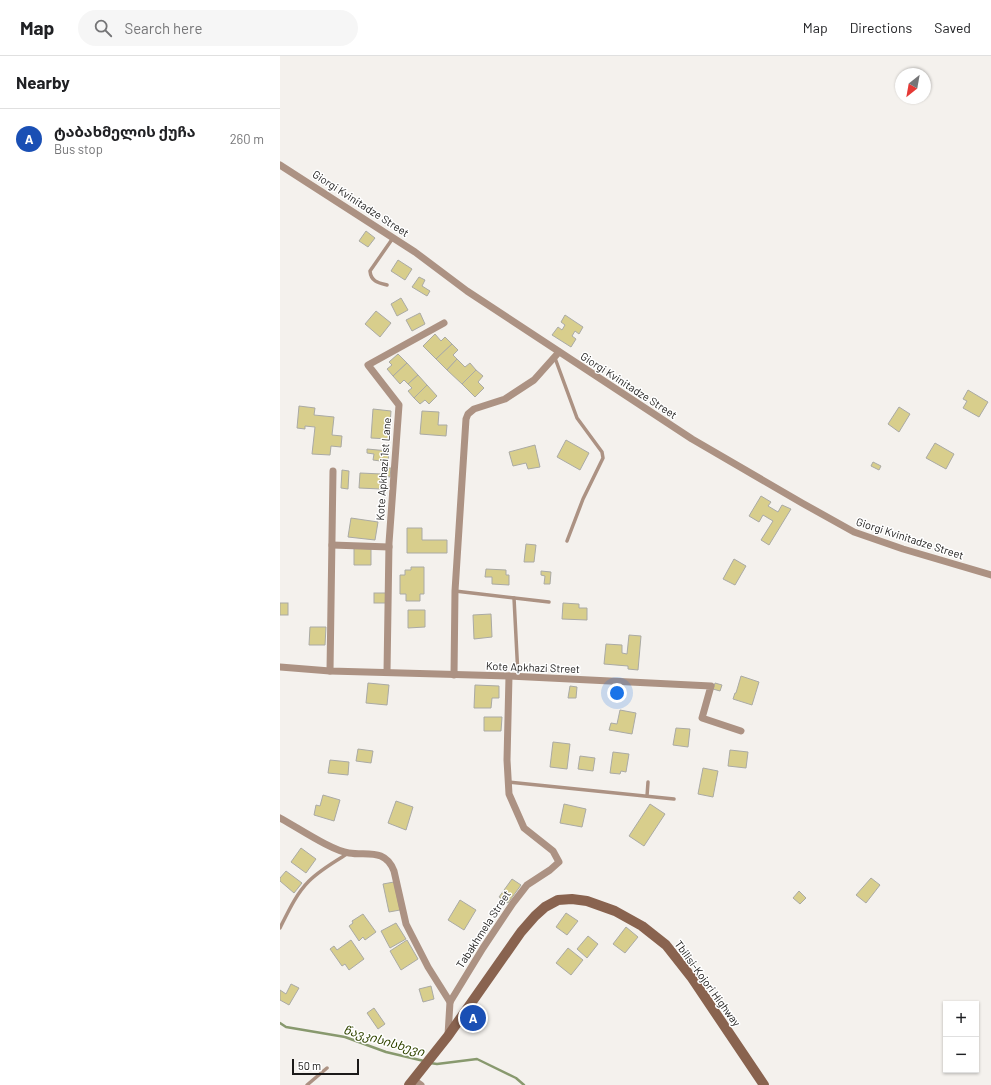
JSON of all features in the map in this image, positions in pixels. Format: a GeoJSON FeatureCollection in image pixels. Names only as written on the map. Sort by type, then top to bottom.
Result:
{"type":"FeatureCollection","features":[{"type":"Feature","properties":{"kind":"main road","name":"Tbilisi-Kojori Highway"},"geometry":{"type":"LineString","coordinates":[[414,1083],[521,932],[545,907],[558,900],[572,899],[588,901],[615,911],[642,926],[666,945],[692,978],[764,1085]]}},
{"type":"Feature","properties":{"kind":"street","name":"Giorgi Kvinitadze Street"},"geometry":{"type":"LineString","coordinates":[[280,165],[416,252],[467,291],[557,355],[692,438],[854,532],[902,549],[991,575]]}},
{"type":"Feature","properties":{"kind":"street","name":"Kote Apkhazi 1st Lane"},"geometry":{"type":"LineString","coordinates":[[387,672],[389,547],[399,405],[368,365],[444,323]]}},
{"type":"Feature","properties":{"kind":"street"},"geometry":{"type":"LineString","coordinates":[[454,675],[455,591],[466,420],[468,414],[474,410],[505,399],[534,380],[557,355]]}},
{"type":"Feature","properties":{"kind":"street"},"geometry":{"type":"LineString","coordinates":[[330,671],[333,471]]}},
{"type":"Feature","properties":{"kind":"street"},"geometry":{"type":"LineString","coordinates":[[332,545],[389,547]]}},
{"type":"Feature","properties":{"kind":"street","name":"Kote Apkhazi Street"},"geometry":{"type":"LineString","coordinates":[[280,667],[330,671],[518,676],[711,686],[702,718],[741,730]]}},
{"type":"Feature","properties":{"kind":"street","name":"Tabakhmela Street"},"geometry":{"type":"LineString","coordinates":[[448,1036],[450,1002],[512,903],[527,885],[559,862],[553,851],[524,828],[509,794],[507,760],[509,676]]}},
{"type":"Feature","properties":{"kind":"street"},"geometry":{"type":"LineString","coordinates":[[280,818],[336,849],[348,853],[373,854],[385,859],[391,864],[394,871],[406,924],[428,967],[450,1002]]}},
{"type":"Feature","properties":{"kind":"lane"},"geometry":{"type":"LineString","coordinates":[[387,285],[376,282],[370,276],[370,271],[394,237]]}},
{"type":"Feature","properties":{"kind":"lane"},"geometry":{"type":"LineString","coordinates":[[557,355],[577,418],[602,452],[603,458],[583,499],[567,541]]}},
{"type":"Feature","properties":{"kind":"lane"},"geometry":{"type":"LineString","coordinates":[[455,591],[549,602]]}},
{"type":"Feature","properties":{"kind":"lane"},"geometry":{"type":"LineString","coordinates":[[514,598],[518,676]]}},
{"type":"Feature","properties":{"kind":"lane"},"geometry":{"type":"LineString","coordinates":[[508,782],[674,799]]}},
{"type":"Feature","properties":{"kind":"lane"},"geometry":{"type":"LineString","coordinates":[[647,796],[648,782]]}},
{"type":"Feature","properties":{"kind":"lane"},"geometry":{"type":"LineString","coordinates":[[280,928],[290,908],[309,881],[328,865],[348,853]]}},
{"type":"Feature","properties":{"kind":"lane"},"geometry":{"type":"LineString","coordinates":[[307,1085],[327,1068]]}},
{"type":"Feature","properties":{"kind":"building"},"geometry":{"type":"Polygon","coordinates":[[[366,231],[375,238],[368,247],[359,241],[366,231]]]}},
{"type":"Feature","properties":{"kind":"building"},"geometry":{"type":"Polygon","coordinates":[[[398,260],[412,269],[405,280],[391,271],[398,260]]]}},
{"type":"Feature","properties":{"kind":"building"},"geometry":{"type":"Polygon","coordinates":[[[419,277],[425,280],[422,286],[430,291],[427,296],[412,287],[419,277]]]}},
{"type":"Feature","properties":{"kind":"building"},"geometry":{"type":"Polygon","coordinates":[[[401,298],[408,310],[397,316],[391,304],[401,298]]]}},
{"type":"Feature","properties":{"kind":"building"},"geometry":{"type":"Polygon","coordinates":[[[376,311],[391,323],[380,337],[365,324],[376,311]]]}},
{"type":"Feature","properties":{"kind":"building"},"geometry":{"type":"Polygon","coordinates":[[[420,313],[425,324],[412,331],[406,320],[420,313]]]}},
{"type":"Feature","properties":{"kind":"building"},"geometry":{"type":"Polygon","coordinates":[[[565,315],[583,327],[579,334],[575,331],[572,336],[576,339],[571,347],[552,335],[558,327],[562,330],[565,325],[561,322],[565,315]]]}},
{"type":"Feature","properties":{"kind":"building"},"geometry":{"type":"Polygon","coordinates":[[[435,334],[441,341],[445,337],[452,344],[436,359],[423,346],[435,334]]]}},
{"type":"Feature","properties":{"kind":"building"},"geometry":{"type":"Polygon","coordinates":[[[452,344],[458,350],[453,355],[457,359],[447,370],[436,359],[452,344]]]}},
{"type":"Feature","properties":{"kind":"building"},"geometry":{"type":"Polygon","coordinates":[[[398,354],[407,363],[393,376],[387,369],[392,365],[389,362],[398,354]]]}},
{"type":"Feature","properties":{"kind":"building"},"geometry":{"type":"Polygon","coordinates":[[[457,359],[465,367],[470,363],[476,370],[462,384],[447,370],[457,359]]]}},
{"type":"Feature","properties":{"kind":"building"},"geometry":{"type":"Polygon","coordinates":[[[407,363],[418,375],[408,384],[404,380],[400,384],[393,376],[407,363]]]}},
{"type":"Feature","properties":{"kind":"building"},"geometry":{"type":"Polygon","coordinates":[[[476,370],[483,376],[478,382],[484,388],[475,397],[462,384],[476,370]]]}},
{"type":"Feature","properties":{"kind":"building"},"geometry":{"type":"Polygon","coordinates":[[[418,375],[427,385],[414,398],[408,391],[412,388],[408,384],[418,375]]]}},
{"type":"Feature","properties":{"kind":"building"},"geometry":{"type":"Polygon","coordinates":[[[427,385],[437,396],[429,404],[425,400],[420,404],[414,398],[427,385]]]}},
{"type":"Feature","properties":{"kind":"building"},"geometry":{"type":"Polygon","coordinates":[[[968,390],[988,402],[979,417],[963,408],[967,401],[963,399],[968,390]]]}},
{"type":"Feature","properties":{"kind":"building"},"geometry":{"type":"Polygon","coordinates":[[[299,406],[315,408],[314,415],[334,417],[332,435],[342,436],[341,447],[331,446],[330,455],[312,454],[315,427],[305,426],[305,429],[297,428],[299,406]]]}},
{"type":"Feature","properties":{"kind":"building"},"geometry":{"type":"Polygon","coordinates":[[[899,407],[910,414],[899,432],[888,424],[899,407]]]}},
{"type":"Feature","properties":{"kind":"building"},"geometry":{"type":"Polygon","coordinates":[[[373,409],[391,411],[389,439],[371,438],[373,409]]]}},
{"type":"Feature","properties":{"kind":"building"},"geometry":{"type":"Polygon","coordinates":[[[422,411],[439,412],[438,425],[447,425],[446,436],[420,434],[422,411]]]}},
{"type":"Feature","properties":{"kind":"building"},"geometry":{"type":"Polygon","coordinates":[[[566,440],[589,453],[580,470],[557,457],[566,440]]]}},
{"type":"Feature","properties":{"kind":"building"},"geometry":{"type":"Polygon","coordinates":[[[935,443],[954,454],[946,469],[926,458],[935,443]]]}},
{"type":"Feature","properties":{"kind":"building"},"geometry":{"type":"Polygon","coordinates":[[[535,445],[540,467],[528,469],[526,463],[513,466],[509,452],[535,445]]]}},
{"type":"Feature","properties":{"kind":"building"},"geometry":{"type":"Polygon","coordinates":[[[367,449],[389,451],[388,462],[373,460],[374,454],[367,453],[367,449]]]}},
{"type":"Feature","properties":{"kind":"building"},"geometry":{"type":"Polygon","coordinates":[[[873,462],[881,466],[879,470],[871,466],[873,462]]]}},
{"type":"Feature","properties":{"kind":"building"},"geometry":{"type":"Polygon","coordinates":[[[384,468],[391,468],[390,477],[383,476],[384,468]]]}},
{"type":"Feature","properties":{"kind":"building"},"geometry":{"type":"Polygon","coordinates":[[[342,470],[349,471],[348,489],[341,488],[342,470]]]}},
{"type":"Feature","properties":{"kind":"building"},"geometry":{"type":"Polygon","coordinates":[[[360,473],[382,474],[381,489],[359,488],[360,473]]]}},
{"type":"Feature","properties":{"kind":"building"},"geometry":{"type":"Polygon","coordinates":[[[761,496],[771,502],[768,506],[778,512],[782,505],[791,509],[769,545],[761,540],[773,521],[763,515],[759,522],[749,516],[761,496]]]}},
{"type":"Feature","properties":{"kind":"building"},"geometry":{"type":"Polygon","coordinates":[[[351,518],[378,522],[375,540],[348,537],[351,518]]]}},
{"type":"Feature","properties":{"kind":"building"},"geometry":{"type":"Polygon","coordinates":[[[407,528],[422,528],[422,540],[447,540],[447,553],[407,553],[407,528]]]}},
{"type":"Feature","properties":{"kind":"building"},"geometry":{"type":"Polygon","coordinates":[[[526,544],[536,545],[534,562],[524,562],[526,544]]]}},
{"type":"Feature","properties":{"kind":"building"},"geometry":{"type":"Polygon","coordinates":[[[354,548],[371,549],[371,565],[354,565],[354,548]]]}},
{"type":"Feature","properties":{"kind":"building"},"geometry":{"type":"Polygon","coordinates":[[[734,559],[746,566],[735,585],[723,579],[734,559]]]}},
{"type":"Feature","properties":{"kind":"building"},"geometry":{"type":"Polygon","coordinates":[[[411,567],[424,567],[424,594],[420,594],[420,601],[406,601],[406,594],[400,594],[400,575],[405,575],[405,570],[411,570],[411,567]]]}},
{"type":"Feature","properties":{"kind":"building"},"geometry":{"type":"Polygon","coordinates":[[[486,569],[506,570],[506,575],[509,575],[509,585],[492,584],[492,577],[485,577],[486,569]]]}},
{"type":"Feature","properties":{"kind":"building"},"geometry":{"type":"Polygon","coordinates":[[[541,571],[551,572],[550,584],[544,584],[545,576],[541,575],[541,571]]]}},
{"type":"Feature","properties":{"kind":"building"},"geometry":{"type":"Polygon","coordinates":[[[374,593],[386,593],[386,603],[374,603],[374,593]]]}},
{"type":"Feature","properties":{"kind":"building"},"geometry":{"type":"Polygon","coordinates":[[[280,603],[288,603],[288,615],[280,615],[280,603]]]}},
{"type":"Feature","properties":{"kind":"building"},"geometry":{"type":"Polygon","coordinates":[[[563,603],[579,604],[579,608],[587,608],[587,620],[562,619],[563,603]]]}},
{"type":"Feature","properties":{"kind":"building"},"geometry":{"type":"Polygon","coordinates":[[[408,610],[425,610],[425,627],[408,628],[408,610]]]}},
{"type":"Feature","properties":{"kind":"building"},"geometry":{"type":"Polygon","coordinates":[[[491,614],[492,637],[474,639],[473,615],[491,614]]]}},
{"type":"Feature","properties":{"kind":"building"},"geometry":{"type":"Polygon","coordinates":[[[310,627],[326,627],[325,645],[309,645],[310,627]]]}},
{"type":"Feature","properties":{"kind":"building"},"geometry":{"type":"Polygon","coordinates":[[[629,635],[641,636],[638,670],[628,669],[628,666],[604,664],[606,644],[622,645],[622,653],[627,654],[629,635]]]}},
{"type":"Feature","properties":{"kind":"building"},"geometry":{"type":"Polygon","coordinates":[[[741,676],[759,682],[752,705],[733,699],[741,676]]]}},
{"type":"Feature","properties":{"kind":"building"},"geometry":{"type":"Polygon","coordinates":[[[368,683],[389,685],[387,705],[366,703],[368,683]]]}},
{"type":"Feature","properties":{"kind":"building"},"geometry":{"type":"Polygon","coordinates":[[[715,683],[722,685],[720,691],[713,689],[715,683]]]}},
{"type":"Feature","properties":{"kind":"building"},"geometry":{"type":"Polygon","coordinates":[[[475,685],[499,686],[499,698],[492,698],[491,708],[474,708],[475,685]]]}},
{"type":"Feature","properties":{"kind":"building"},"geometry":{"type":"Polygon","coordinates":[[[570,686],[577,687],[576,698],[568,698],[570,686]]]}},
{"type":"Feature","properties":{"kind":"building"},"geometry":{"type":"Polygon","coordinates":[[[620,710],[636,713],[632,734],[609,730],[611,723],[617,724],[620,710]]]}},
{"type":"Feature","properties":{"kind":"building"},"geometry":{"type":"Polygon","coordinates":[[[484,717],[502,717],[501,731],[484,731],[484,717]]]}},
{"type":"Feature","properties":{"kind":"building"},"geometry":{"type":"Polygon","coordinates":[[[676,728],[690,729],[688,747],[673,745],[676,728]]]}},
{"type":"Feature","properties":{"kind":"building"},"geometry":{"type":"Polygon","coordinates":[[[553,742],[570,744],[567,769],[550,767],[553,742]]]}},
{"type":"Feature","properties":{"kind":"building"},"geometry":{"type":"Polygon","coordinates":[[[358,749],[373,751],[371,763],[356,761],[358,749]]]}},
{"type":"Feature","properties":{"kind":"building"},"geometry":{"type":"Polygon","coordinates":[[[730,750],[748,752],[746,768],[728,766],[730,750]]]}},
{"type":"Feature","properties":{"kind":"building"},"geometry":{"type":"Polygon","coordinates":[[[613,752],[629,754],[626,772],[621,771],[620,774],[610,773],[613,752]]]}},
{"type":"Feature","properties":{"kind":"building"},"geometry":{"type":"Polygon","coordinates":[[[580,756],[595,758],[593,771],[578,769],[580,756]]]}},
{"type":"Feature","properties":{"kind":"building"},"geometry":{"type":"Polygon","coordinates":[[[330,760],[349,762],[348,775],[328,773],[330,760]]]}},
{"type":"Feature","properties":{"kind":"building"},"geometry":{"type":"Polygon","coordinates":[[[703,768],[718,771],[713,797],[698,794],[703,768]]]}},
{"type":"Feature","properties":{"kind":"building"},"geometry":{"type":"Polygon","coordinates":[[[323,795],[340,800],[334,821],[314,815],[316,805],[320,806],[323,795]]]}},
{"type":"Feature","properties":{"kind":"building"},"geometry":{"type":"Polygon","coordinates":[[[396,801],[413,807],[406,830],[388,823],[396,801]]]}},
{"type":"Feature","properties":{"kind":"building"},"geometry":{"type":"Polygon","coordinates":[[[564,804],[586,809],[582,827],[560,823],[564,804]]]}},
{"type":"Feature","properties":{"kind":"building"},"geometry":{"type":"Polygon","coordinates":[[[650,804],[665,814],[644,846],[629,836],[650,804]]]}},
{"type":"Feature","properties":{"kind":"building"},"geometry":{"type":"Polygon","coordinates":[[[301,848],[316,859],[306,873],[291,862],[301,848]]]}},
{"type":"Feature","properties":{"kind":"building"},"geometry":{"type":"Polygon","coordinates":[[[286,871],[302,883],[294,893],[280,881],[280,878],[286,871]]]}},
{"type":"Feature","properties":{"kind":"building"},"geometry":{"type":"Polygon","coordinates":[[[871,878],[880,885],[866,903],[856,895],[871,878]]]}},
{"type":"Feature","properties":{"kind":"building"},"geometry":{"type":"Polygon","coordinates":[[[512,879],[521,885],[508,903],[499,897],[512,879]]]}},
{"type":"Feature","properties":{"kind":"building"},"geometry":{"type":"Polygon","coordinates":[[[394,882],[400,910],[389,912],[383,884],[394,882]]]}},
{"type":"Feature","properties":{"kind":"building"},"geometry":{"type":"Polygon","coordinates":[[[799,891],[806,898],[800,904],[793,898],[799,891]]]}},
{"type":"Feature","properties":{"kind":"building"},"geometry":{"type":"Polygon","coordinates":[[[460,900],[476,910],[464,930],[448,920],[460,900]]]}},
{"type":"Feature","properties":{"kind":"building"},"geometry":{"type":"Polygon","coordinates":[[[566,913],[578,921],[567,935],[556,927],[566,913]]]}},
{"type":"Feature","properties":{"kind":"building"},"geometry":{"type":"Polygon","coordinates":[[[363,914],[376,932],[365,940],[363,937],[359,941],[349,926],[353,923],[352,921],[363,914]]]}},
{"type":"Feature","properties":{"kind":"building"},"geometry":{"type":"Polygon","coordinates":[[[396,923],[406,939],[390,948],[381,931],[396,923]]]}},
{"type":"Feature","properties":{"kind":"building"},"geometry":{"type":"Polygon","coordinates":[[[626,927],[638,937],[625,953],[613,944],[626,927]]]}},
{"type":"Feature","properties":{"kind":"building"},"geometry":{"type":"Polygon","coordinates":[[[588,936],[598,944],[587,958],[577,949],[588,936]]]}},
{"type":"Feature","properties":{"kind":"building"},"geometry":{"type":"Polygon","coordinates":[[[351,940],[364,959],[349,970],[345,964],[342,966],[330,949],[334,946],[337,950],[351,940]]]}},
{"type":"Feature","properties":{"kind":"building"},"geometry":{"type":"Polygon","coordinates":[[[407,940],[418,959],[401,970],[390,951],[407,940]]]}},
{"type":"Feature","properties":{"kind":"building"},"geometry":{"type":"Polygon","coordinates":[[[568,948],[583,960],[571,975],[556,963],[568,948]]]}},
{"type":"Feature","properties":{"kind":"building"},"geometry":{"type":"Polygon","coordinates":[[[291,984],[299,988],[289,1005],[280,1000],[280,990],[286,994],[291,984]]]}},
{"type":"Feature","properties":{"kind":"building"},"geometry":{"type":"Polygon","coordinates":[[[431,986],[434,999],[423,1002],[419,989],[431,986]]]}},
{"type":"Feature","properties":{"kind":"building"},"geometry":{"type":"Polygon","coordinates":[[[374,1008],[385,1024],[378,1029],[367,1013],[374,1008]]]}},
{"type":"Feature","properties":{"kind":"waterway","name":"წავკისისხევი"},"geometry":{"type":"LineString","coordinates":[[280,1023],[286,1027],[345,1037],[386,1052],[424,1061]]}},
{"type":"Feature","properties":{"kind":"waterway","name":"წავკისისხევი"},"geometry":{"type":"LineString","coordinates":[[430,1063],[437,1064],[477,1059],[516,1078],[524,1085]]}},
{"type":"Feature","properties":{"kind":"place","name":"ტაბახმელის ქუჩა"},"geometry":{"type":"Point","coordinates":[473,1018]}}]}
